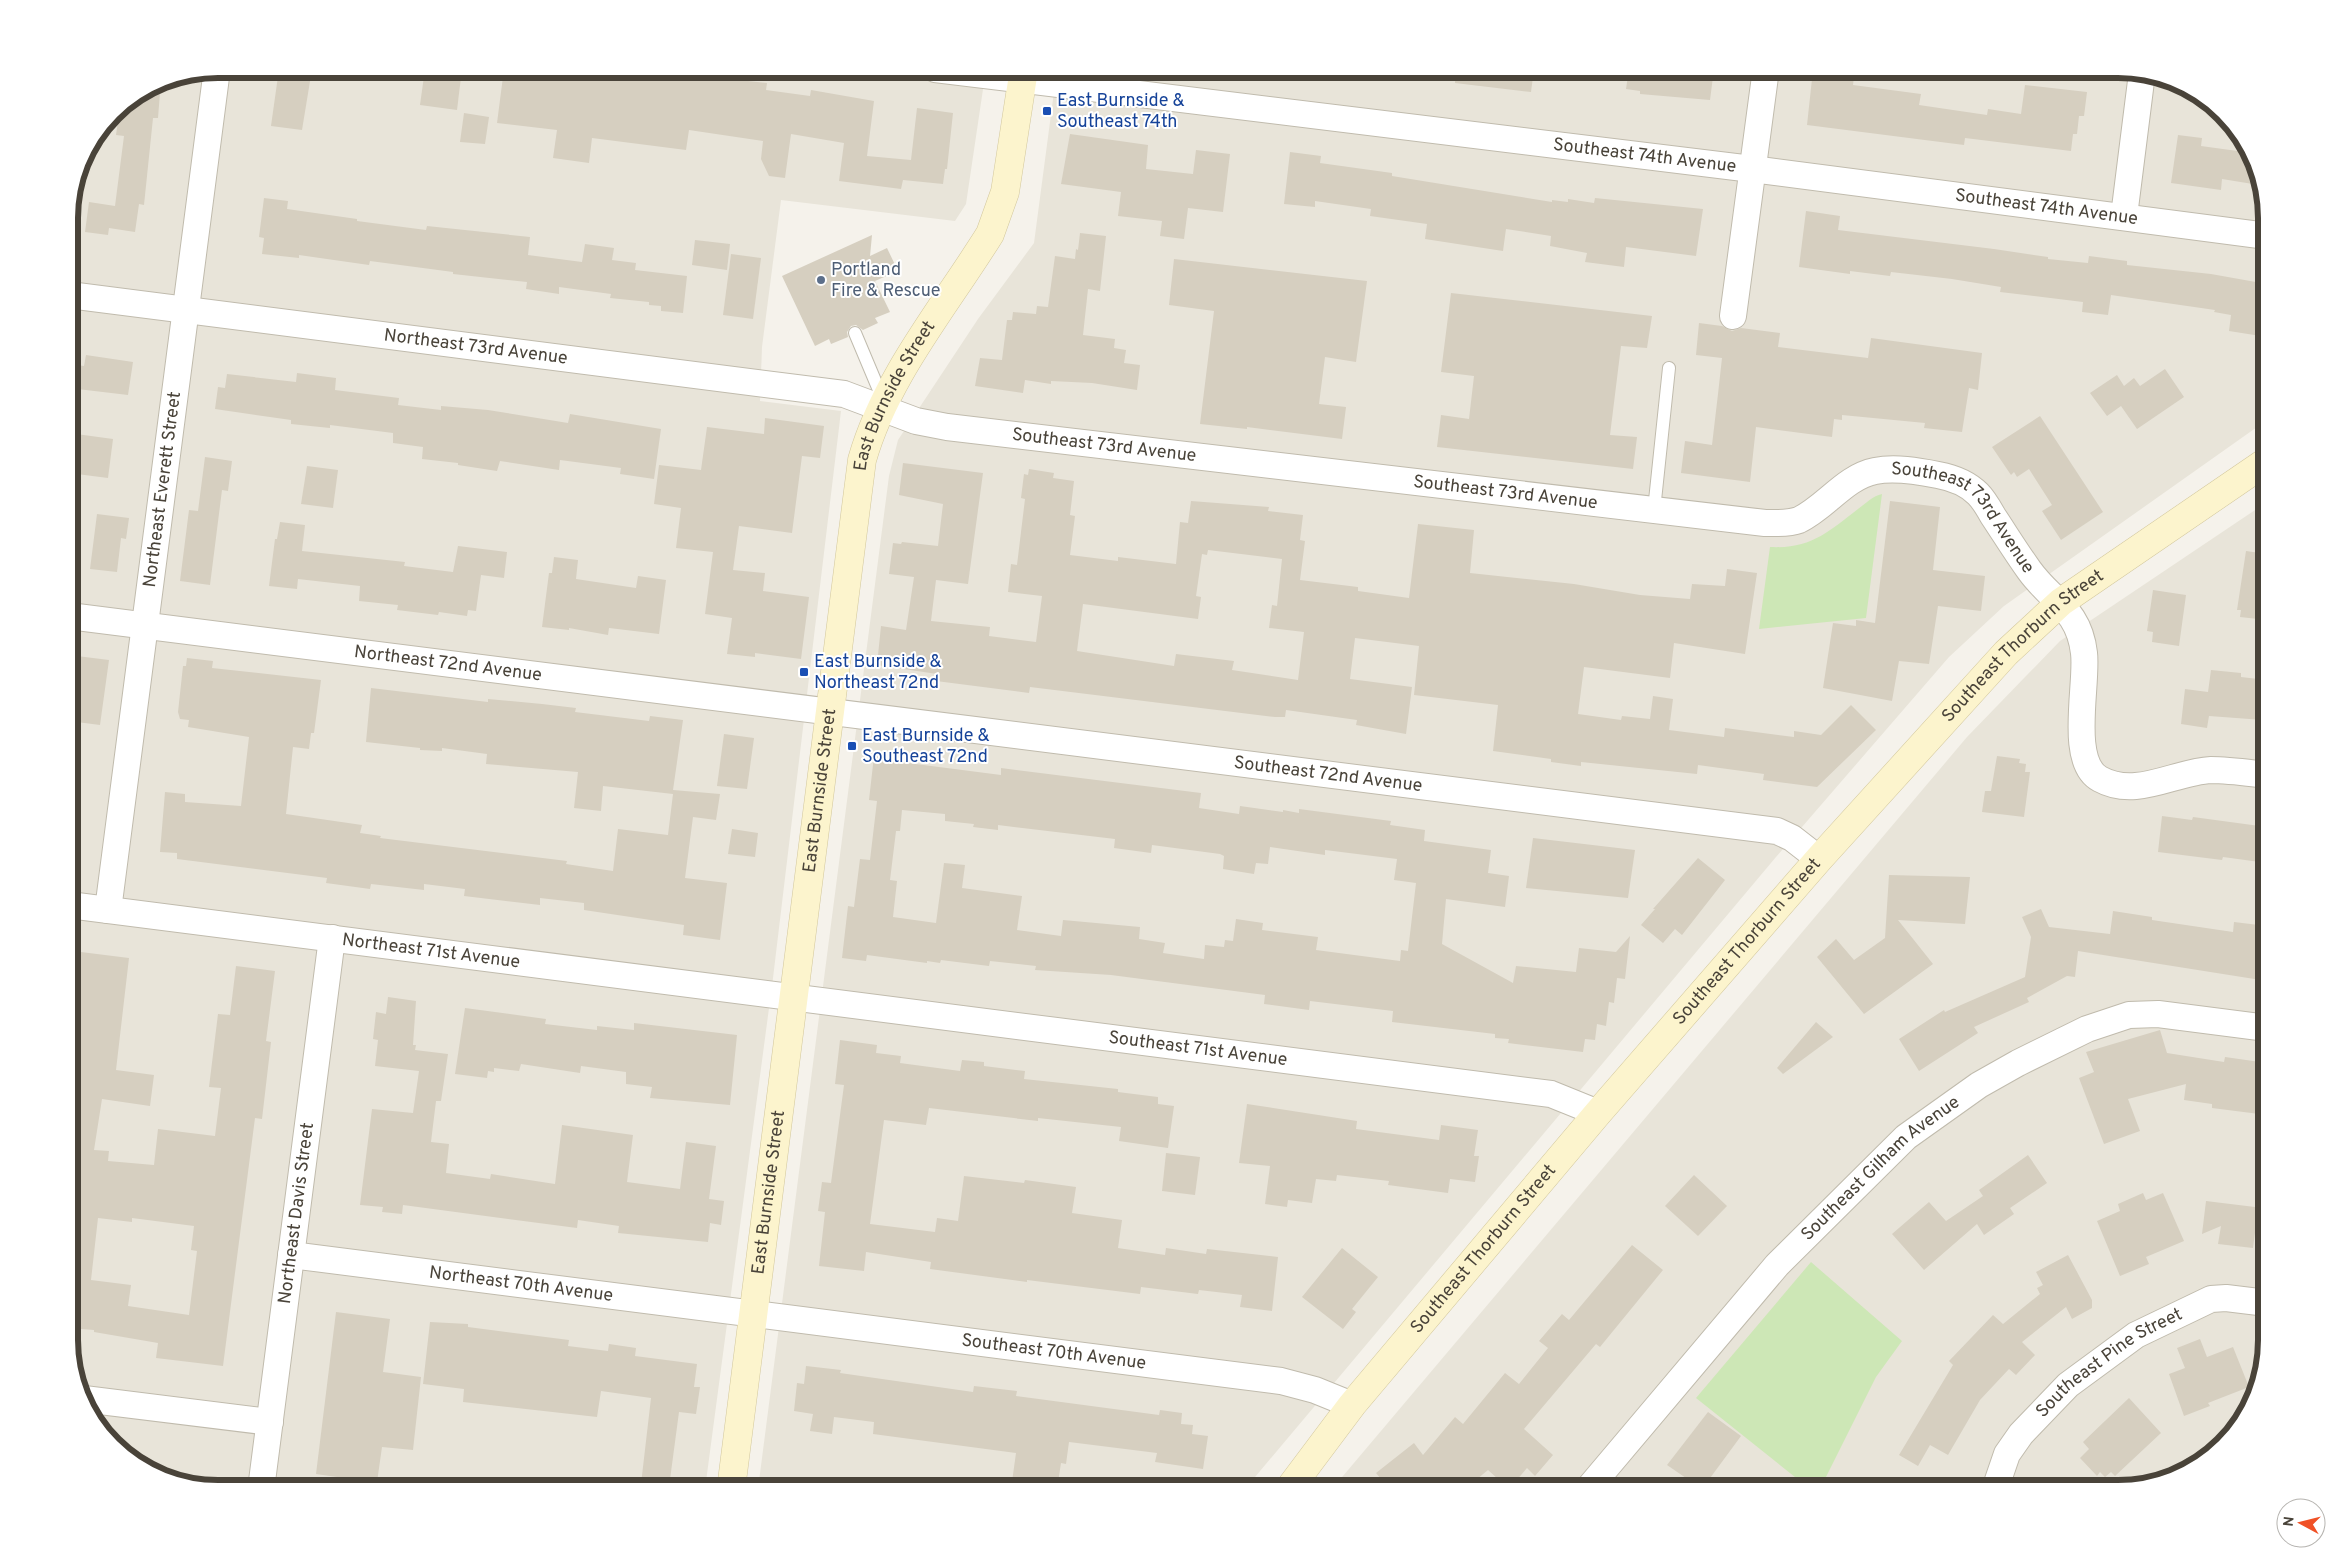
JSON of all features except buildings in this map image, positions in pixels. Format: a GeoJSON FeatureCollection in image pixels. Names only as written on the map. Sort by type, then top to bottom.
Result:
{"type":"FeatureCollection","features":[{"type":"Feature","properties":{"kind":"street","name":"Northeast Everett Street"},"geometry":{"type":"LineString","coordinates":[[108,910],[216,78]]}},
{"type":"Feature","properties":{"kind":"street","name":"East Burnside Street"},"geometry":{"type":"LineString","coordinates":[[731,1480],[857,487],[870,434],[882,404],[909,357],[978,253],[996,221],[1005,192],[1022,78]]}},
{"type":"Feature","properties":{"kind":"street","name":"Southeast 74th Avenue"},"geometry":{"type":"LineString","coordinates":[[1054,78],[2258,235]]}},
{"type":"Feature","properties":{"kind":"street"},"geometry":{"type":"LineString","coordinates":[[1733,316],[1765,78]]}},
{"type":"Feature","properties":{"kind":"street"},"geometry":{"type":"LineString","coordinates":[[2124,216],[2141,79]]}},
{"type":"Feature","properties":{"kind":"street","name":"Northeast 73rd Avenue"},"geometry":{"type":"LineString","coordinates":[[78,296],[844,394],[882,404]]}},
{"type":"Feature","properties":{"kind":"street","name":"Southeast 73rd Avenue"},"geometry":{"type":"LineString","coordinates":[[882,404],[916,421],[947,427],[1654,510],[1784,523],[1798,520],[1854,479],[1873,471],[1893,469],[1940,475],[1962,481],[1979,495],[2030,572],[2061,602]]}},
{"type":"Feature","properties":{"kind":"street","name":"Southeast Thorburn Street"},"geometry":{"type":"LineString","coordinates":[[1296,1480],[1352,1405],[1598,1113],[1819,859],[2006,653],[2061,602],[2258,467]]}},
{"type":"Feature","properties":{"kind":"street"},"geometry":{"type":"LineString","coordinates":[[2061,602],[2073,619],[2081,637],[2084,654],[2081,739],[2086,761],[2098,778],[2115,786],[2137,786],[2210,770],[2258,774]]}},
{"type":"Feature","properties":{"kind":"street","name":"Northeast 72nd Avenue"},"geometry":{"type":"LineString","coordinates":[[78,617],[829,712]]}},
{"type":"Feature","properties":{"kind":"street","name":"Southeast 72nd Avenue"},"geometry":{"type":"LineString","coordinates":[[829,712],[1777,831],[1792,838],[1819,859]]}},
{"type":"Feature","properties":{"kind":"street","name":"Northeast 71st Avenue"},"geometry":{"type":"LineString","coordinates":[[78,906],[793,997]]}},
{"type":"Feature","properties":{"kind":"street","name":"Northeast Davis Street"},"geometry":{"type":"LineString","coordinates":[[262,1480],[332,938]]}},
{"type":"Feature","properties":{"kind":"street","name":"Southeast 71st Avenue"},"geometry":{"type":"LineString","coordinates":[[793,997],[1551,1094],[1598,1113]]}},
{"type":"Feature","properties":{"kind":"street","name":"Southeast Gilham Avenue"},"geometry":{"type":"LineString","coordinates":[[1596,1480],[1777,1266],[1906,1137],[1979,1085],[2018,1063],[2087,1029],[2130,1015],[2158,1014],[2258,1027]]}},
{"type":"Feature","properties":{"kind":"street","name":"Northeast 70th Avenue"},"geometry":{"type":"LineString","coordinates":[[291,1255],[753,1313]]}},
{"type":"Feature","properties":{"kind":"street","name":"Southeast Pine Street"},"geometry":{"type":"LineString","coordinates":[[1998,1480],[2007,1454],[2021,1434],[2068,1385],[2136,1335],[2211,1299],[2226,1298],[2258,1302]]}},
{"type":"Feature","properties":{"kind":"street","name":"Southeast 70th Avenue"},"geometry":{"type":"LineString","coordinates":[[753,1313],[1281,1381],[1315,1390],[1352,1405]]}},
{"type":"Feature","properties":{"kind":"street"},"geometry":{"type":"LineString","coordinates":[[91,1400],[270,1422]]}},
{"type":"Feature","properties":{"kind":"lane"},"geometry":{"type":"LineString","coordinates":[[855,333],[882,404]]}},
{"type":"Feature","properties":{"kind":"lane"},"geometry":{"type":"LineString","coordinates":[[1654,510],[1669,368]]}},
{"type":"Feature","properties":{"kind":"shaded area"},"geometry":{"type":"Polygon","coordinates":[[[209,78],[985,78],[966,204],[955,221],[781,200],[762,347],[760,401],[841,411],[773,978],[706,1480],[199,1479],[181,1476],[156,1466],[125,1446],[112,1433],[96,1410],[88,1394],[80,1368],[78,1349],[78,209],[82,181],[88,164],[101,140],[125,112],[148,96],[164,88],[190,80],[209,78]]]}},
{"type":"Feature","properties":{"kind":"shaded area"},"geometry":{"type":"Polygon","coordinates":[[[1056,78],[2127,78],[2146,80],[2180,92],[2211,112],[2235,140],[2254,181],[2258,218],[2258,426],[2004,606],[1949,657],[1776,857],[1253,1480],[759,1480],[889,476],[898,440],[978,319],[1034,243],[1056,78]]]}},
{"type":"Feature","properties":{"kind":"shaded area"},"geometry":{"type":"Polygon","coordinates":[[[2258,508],[2258,1340],[2254,1377],[2244,1402],[2224,1433],[2211,1446],[2180,1466],[2155,1476],[2137,1479],[1340,1480],[1967,737],[2060,641],[2258,508]]]}},
{"type":"Feature","properties":{"kind":"green space"},"geometry":{"type":"Polygon","coordinates":[[[1882,494],[1866,618],[1759,629],[1770,547],[1784,547],[1808,542],[1828,532],[1870,500],[1882,494]]]}},
{"type":"Feature","properties":{"kind":"green space"},"geometry":{"type":"Polygon","coordinates":[[[1811,1262],[1902,1341],[1876,1377],[1824,1480],[1799,1480],[1696,1398],[1811,1262]]]}},
{"type":"Feature","properties":{"kind":"place","name":"East Burnside & Southeast 74th"},"geometry":{"type":"Point","coordinates":[1047,111]}},
{"type":"Feature","properties":{"kind":"place","name":"Portland Fire & Rescue"},"geometry":{"type":"Point","coordinates":[821,280]}},
{"type":"Feature","properties":{"kind":"place","name":"East Burnside & Northeast 72nd"},"geometry":{"type":"Point","coordinates":[804,672]}},
{"type":"Feature","properties":{"kind":"place","name":"East Burnside & Southeast 72nd"},"geometry":{"type":"Point","coordinates":[852,746]}}]}
